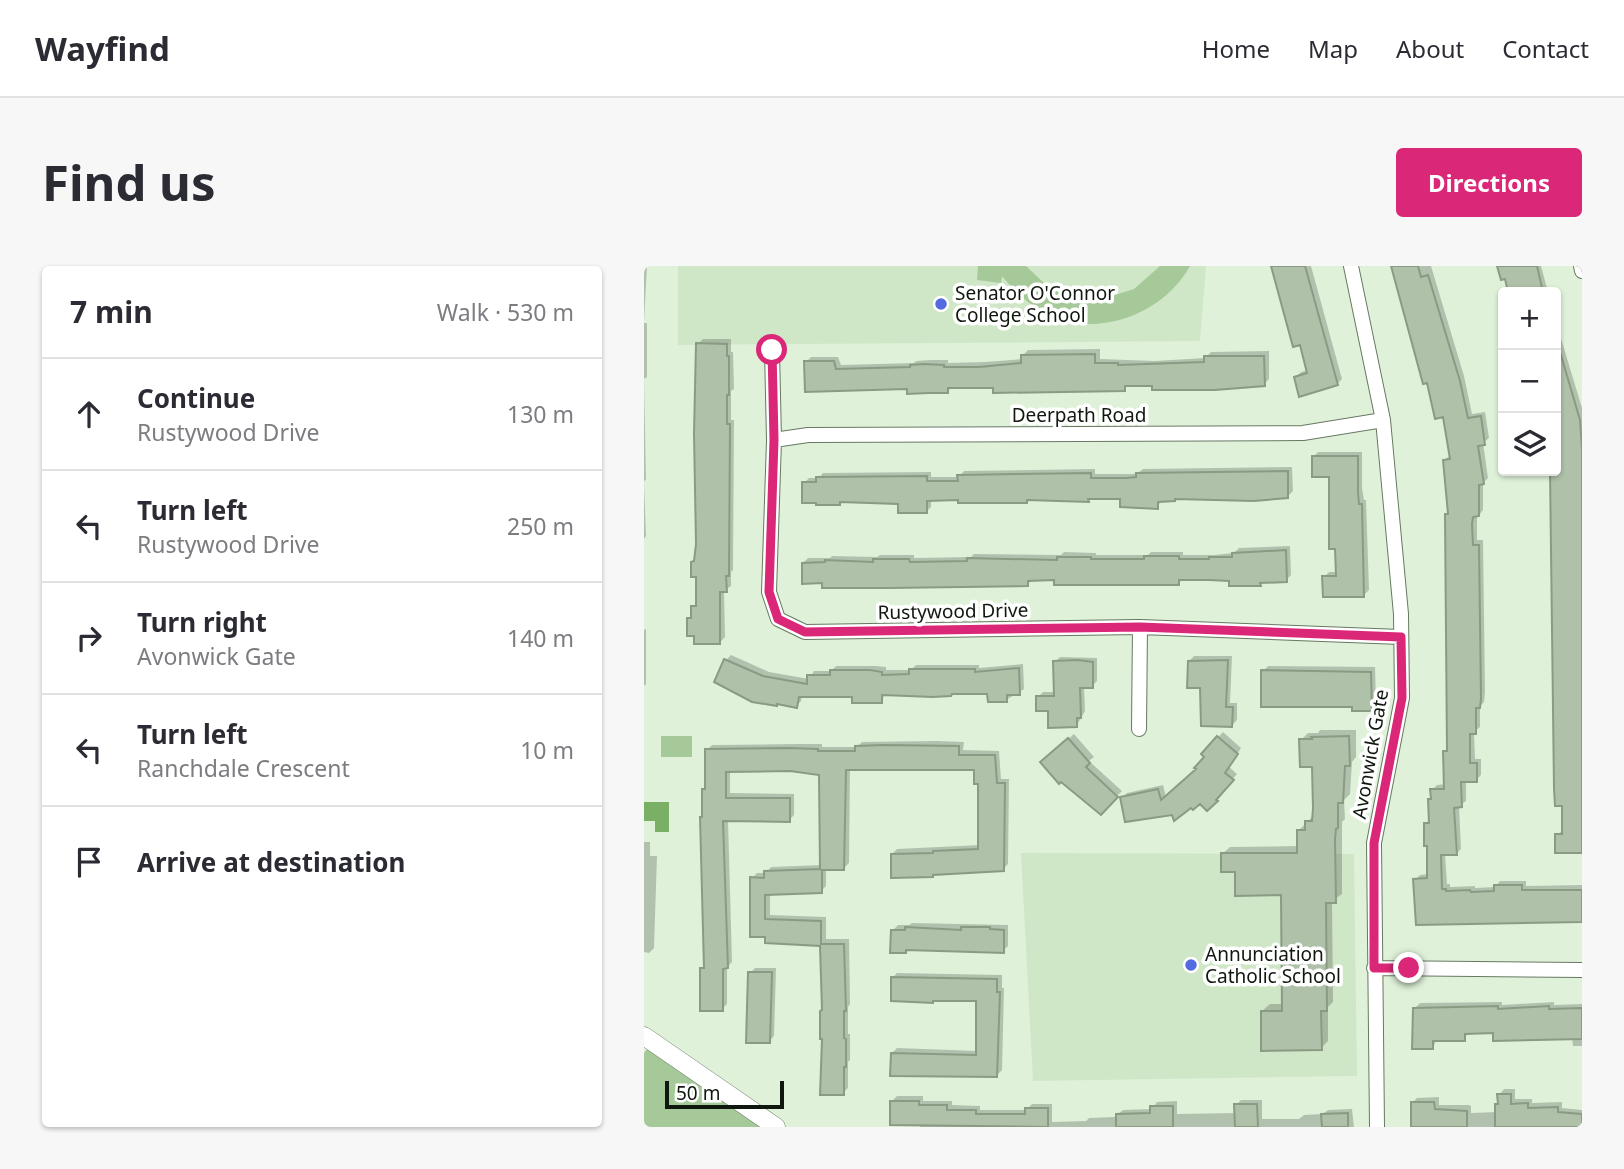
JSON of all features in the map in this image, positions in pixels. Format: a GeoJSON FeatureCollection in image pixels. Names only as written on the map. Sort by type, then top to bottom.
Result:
{"type":"FeatureCollection","features":[{"type":"Feature","properties":{"kind":"street","name":"Avonwick Gate"},"geometry":{"type":"LineString","coordinates":[[1351,266],[1382,420],[1401,614],[1402,698],[1374,843],[1377,1127]]}},
{"type":"Feature","properties":{"kind":"street","name":"Rustywood Drive"},"geometry":{"type":"LineString","coordinates":[[772,350],[774,440],[769,592],[778,619],[805,632],[1140,627],[1401,637]]}},
{"type":"Feature","properties":{"kind":"street","name":"Deerpath Road"},"geometry":{"type":"LineString","coordinates":[[774,440],[808,435],[1303,433],[1382,420]]}},
{"type":"Feature","properties":{"kind":"street"},"geometry":{"type":"LineString","coordinates":[[1139,729],[1140,627]]}},
{"type":"Feature","properties":{"kind":"street"},"geometry":{"type":"LineString","coordinates":[[1374,968],[1582,970]]}},
{"type":"Feature","properties":{"kind":"street"},"geometry":{"type":"LineString","coordinates":[[644,1036],[776,1127]]}},
{"type":"Feature","properties":{"kind":"shaded area","name":"Senator O'Connor College School"},"geometry":{"type":"Polygon","coordinates":[[[678,266],[1206,266],[1200,341],[678,345],[678,266]]]}},
{"type":"Feature","properties":{"kind":"shaded area"},"geometry":{"type":"Polygon","coordinates":[[[978,266],[1026,266],[1045,284],[1069,295],[1099,300],[1134,289],[1160,266],[1190,266],[1167,295],[1152,306],[1118,320],[1100,324],[1063,320],[1045,313],[1022,297],[1002,276],[1001,283],[977,280],[978,266]]]}},
{"type":"Feature","properties":{"kind":"shaded area"},"geometry":{"type":"Polygon","coordinates":[[[661,736],[692,736],[692,757],[661,757],[661,736]]]}},
{"type":"Feature","properties":{"kind":"shaded area"},"geometry":{"type":"Polygon","coordinates":[[[644,802],[669,802],[669,832],[655,832],[655,821],[644,821],[644,802]]]}},
{"type":"Feature","properties":{"kind":"shaded area","name":"Annunciation Catholic School"},"geometry":{"type":"Polygon","coordinates":[[[1021,853],[1354,854],[1357,1076],[1033,1081],[1021,853]]]}},
{"type":"Feature","properties":{"kind":"shaded area"},"geometry":{"type":"Polygon","coordinates":[[[648,1048],[768,1127],[644,1127],[644,1053],[648,1048]]]}},
{"type":"Feature","properties":{"kind":"building"},"geometry":{"type":"Polygon","coordinates":[[[1271,266],[1305,266],[1338,385],[1299,397],[1294,377],[1307,373],[1300,345],[1293,347],[1271,266]]]}},
{"type":"Feature","properties":{"kind":"building"},"geometry":{"type":"Polygon","coordinates":[[[1391,266],[1418,266],[1421,277],[1428,275],[1460,381],[1468,418],[1481,416],[1485,445],[1478,446],[1484,484],[1479,485],[1479,516],[1473,517],[1472,524],[1473,545],[1479,545],[1481,698],[1480,708],[1476,708],[1476,734],[1470,734],[1470,763],[1477,763],[1477,782],[1461,782],[1462,807],[1454,808],[1457,855],[1441,855],[1442,889],[1494,891],[1494,885],[1522,885],[1522,890],[1582,890],[1582,922],[1416,925],[1413,879],[1427,878],[1424,823],[1429,823],[1430,789],[1444,789],[1443,751],[1447,751],[1445,514],[1448,514],[1443,460],[1450,459],[1443,417],[1435,419],[1427,383],[1423,384],[1391,266]]]}},
{"type":"Feature","properties":{"kind":"building"},"geometry":{"type":"Polygon","coordinates":[[[1497,266],[1537,266],[1542,287],[1507,287],[1505,279],[1501,280],[1497,266]]]}},
{"type":"Feature","properties":{"kind":"building"},"geometry":{"type":"Polygon","coordinates":[[[696,343],[727,344],[729,356],[729,576],[726,576],[727,592],[720,592],[720,644],[694,644],[694,636],[687,636],[687,618],[691,618],[691,606],[696,606],[696,577],[691,577],[691,562],[694,561],[696,544],[696,343]]]}},
{"type":"Feature","properties":{"kind":"building"},"geometry":{"type":"Polygon","coordinates":[[[1095,354],[1095,363],[1118,365],[1204,362],[1204,356],[1264,356],[1265,386],[1215,390],[1152,390],[1152,386],[1125,386],[1125,391],[993,393],[993,388],[948,388],[948,393],[907,394],[907,389],[805,392],[804,361],[834,361],[836,369],[910,367],[924,364],[979,367],[1021,363],[1021,355],[1095,354]]]}},
{"type":"Feature","properties":{"kind":"building"},"geometry":{"type":"Polygon","coordinates":[[[1561,355],[1580,420],[1582,449],[1582,853],[1555,853],[1555,834],[1562,834],[1562,806],[1555,806],[1550,476],[1561,476],[1561,355]]]}},
{"type":"Feature","properties":{"kind":"building"},"geometry":{"type":"Polygon","coordinates":[[[1312,456],[1358,456],[1364,597],[1323,597],[1322,576],[1336,576],[1335,549],[1329,549],[1329,477],[1312,477],[1312,456]]]}},
{"type":"Feature","properties":{"kind":"building"},"geometry":{"type":"Polygon","coordinates":[[[1288,471],[1288,498],[1254,501],[1175,499],[1158,502],[1158,509],[1120,507],[1120,499],[1088,499],[1089,502],[1027,500],[1027,503],[927,501],[927,513],[898,513],[898,504],[802,503],[802,482],[816,482],[816,477],[927,476],[927,481],[958,481],[957,475],[1091,473],[1091,478],[1126,478],[1136,477],[1136,473],[1288,471]]]}},
{"type":"Feature","properties":{"kind":"building"},"geometry":{"type":"Polygon","coordinates":[[[1286,550],[1287,582],[1260,583],[1261,586],[1229,586],[1229,581],[1209,580],[1179,580],[1179,585],[1054,585],[1054,580],[1028,581],[1028,586],[888,588],[822,588],[822,583],[802,584],[802,563],[825,560],[873,562],[873,559],[909,559],[910,562],[967,561],[967,558],[1144,559],[1144,556],[1209,559],[1232,557],[1232,553],[1286,550]]]}},
{"type":"Feature","properties":{"kind":"building"},"geometry":{"type":"Polygon","coordinates":[[[724,659],[763,676],[807,684],[807,675],[830,675],[830,670],[870,670],[882,672],[882,675],[909,674],[909,669],[975,669],[975,672],[1019,668],[1020,695],[1007,695],[1007,702],[988,702],[987,694],[933,697],[882,695],[882,703],[852,703],[852,697],[799,697],[797,708],[777,706],[752,702],[714,682],[724,659]]]}},
{"type":"Feature","properties":{"kind":"building"},"geometry":{"type":"Polygon","coordinates":[[[1228,660],[1226,707],[1233,707],[1232,727],[1201,726],[1200,688],[1187,688],[1188,661],[1228,660]]]}},
{"type":"Feature","properties":{"kind":"building"},"geometry":{"type":"Polygon","coordinates":[[[1053,661],[1093,662],[1093,688],[1080,688],[1081,718],[1077,718],[1077,727],[1048,728],[1048,711],[1036,711],[1036,696],[1054,696],[1053,661]]]}},
{"type":"Feature","properties":{"kind":"building"},"geometry":{"type":"Polygon","coordinates":[[[1261,670],[1371,672],[1372,711],[1352,711],[1352,707],[1261,707],[1261,670]]]}},
{"type":"Feature","properties":{"kind":"building"},"geometry":{"type":"Polygon","coordinates":[[[1217,736],[1238,754],[1225,773],[1234,780],[1216,800],[1218,801],[1207,811],[1200,804],[1193,810],[1191,808],[1174,821],[1172,815],[1125,822],[1120,797],[1158,789],[1161,800],[1196,769],[1194,768],[1204,757],[1201,754],[1217,736]]]}},
{"type":"Feature","properties":{"kind":"building"},"geometry":{"type":"Polygon","coordinates":[[[1349,736],[1350,766],[1345,766],[1343,803],[1338,803],[1335,839],[1336,903],[1326,903],[1327,1011],[1321,1011],[1322,1050],[1261,1051],[1261,1011],[1282,1011],[1281,895],[1235,896],[1235,872],[1221,872],[1221,853],[1297,853],[1297,830],[1305,830],[1305,821],[1312,821],[1313,808],[1312,767],[1300,767],[1299,739],[1349,736]]]}},
{"type":"Feature","properties":{"kind":"building"},"geometry":{"type":"Polygon","coordinates":[[[1068,738],[1090,763],[1086,767],[1118,797],[1101,815],[1061,782],[1059,784],[1040,762],[1068,738]]]}},
{"type":"Feature","properties":{"kind":"building"},"geometry":{"type":"Polygon","coordinates":[[[855,746],[959,746],[959,755],[995,755],[997,783],[1005,783],[1004,871],[891,878],[891,854],[978,849],[978,784],[974,784],[974,770],[846,770],[844,870],[822,870],[822,893],[765,895],[765,919],[821,921],[821,944],[844,944],[844,1095],[820,1095],[820,946],[765,943],[765,937],[750,937],[750,877],[764,878],[764,871],[820,869],[819,775],[790,771],[726,772],[726,798],[790,798],[790,822],[723,821],[728,968],[723,969],[723,1011],[700,1011],[700,968],[704,968],[700,817],[702,789],[705,789],[705,749],[790,748],[855,751],[855,746]]]}},
{"type":"Feature","properties":{"kind":"building"},"geometry":{"type":"Polygon","coordinates":[[[905,927],[961,930],[961,927],[990,927],[1004,930],[1004,953],[906,950],[906,953],[890,953],[891,930],[905,930],[905,927]]]}},
{"type":"Feature","properties":{"kind":"building"},"geometry":{"type":"Polygon","coordinates":[[[748,972],[772,972],[770,1043],[746,1043],[748,972]]]}},
{"type":"Feature","properties":{"kind":"building"},"geometry":{"type":"Polygon","coordinates":[[[891,977],[997,979],[997,992],[1000,992],[997,1077],[890,1076],[891,1053],[976,1055],[976,1001],[891,1001],[891,977]]]}},
{"type":"Feature","properties":{"kind":"building"},"geometry":{"type":"Polygon","coordinates":[[[1498,1006],[1498,1009],[1549,1006],[1549,1009],[1582,1008],[1582,1039],[1493,1041],[1493,1033],[1465,1034],[1465,1041],[1433,1041],[1433,1049],[1412,1049],[1413,1008],[1498,1006]]]}},
{"type":"Feature","properties":{"kind":"building"},"geometry":{"type":"Polygon","coordinates":[[[1497,1094],[1511,1094],[1511,1104],[1528,1103],[1528,1108],[1558,1107],[1558,1112],[1582,1114],[1582,1127],[1495,1127],[1497,1094]]]}},
{"type":"Feature","properties":{"kind":"building"},"geometry":{"type":"Polygon","coordinates":[[[890,1101],[947,1105],[947,1110],[976,1110],[976,1114],[1025,1114],[1025,1108],[1048,1108],[1048,1127],[890,1125],[890,1101]]]}},
{"type":"Feature","properties":{"kind":"building"},"geometry":{"type":"Polygon","coordinates":[[[1411,1102],[1434,1102],[1435,1109],[1467,1111],[1467,1127],[1411,1127],[1411,1102]]]}},
{"type":"Feature","properties":{"kind":"building"},"geometry":{"type":"Polygon","coordinates":[[[1234,1104],[1257,1104],[1258,1127],[1235,1127],[1234,1104]]]}},
{"type":"Feature","properties":{"kind":"building"},"geometry":{"type":"Polygon","coordinates":[[[1150,1106],[1173,1106],[1173,1127],[1116,1127],[1116,1114],[1150,1113],[1150,1106]]]}},
{"type":"Feature","properties":{"kind":"building"},"geometry":{"type":"Polygon","coordinates":[[[1348,1113],[1348,1127],[1322,1127],[1321,1114],[1348,1113]]]}},
{"type":"Feature","properties":{"kind":"place","name":"Senator O'Connor College School"},"geometry":{"type":"Point","coordinates":[941,304]}},
{"type":"Feature","properties":{"kind":"place","name":"Annunciation Catholic School"},"geometry":{"type":"Point","coordinates":[1191,965]}},
{"type":"Feature","properties":{"kind":"route"},"geometry":{"type":"LineString","coordinates":[[772,350],[774,440],[769,592],[778,619],[805,632],[1140,627],[1401,637],[1402,698],[1374,843],[1374,968],[1409,968]]}}]}
